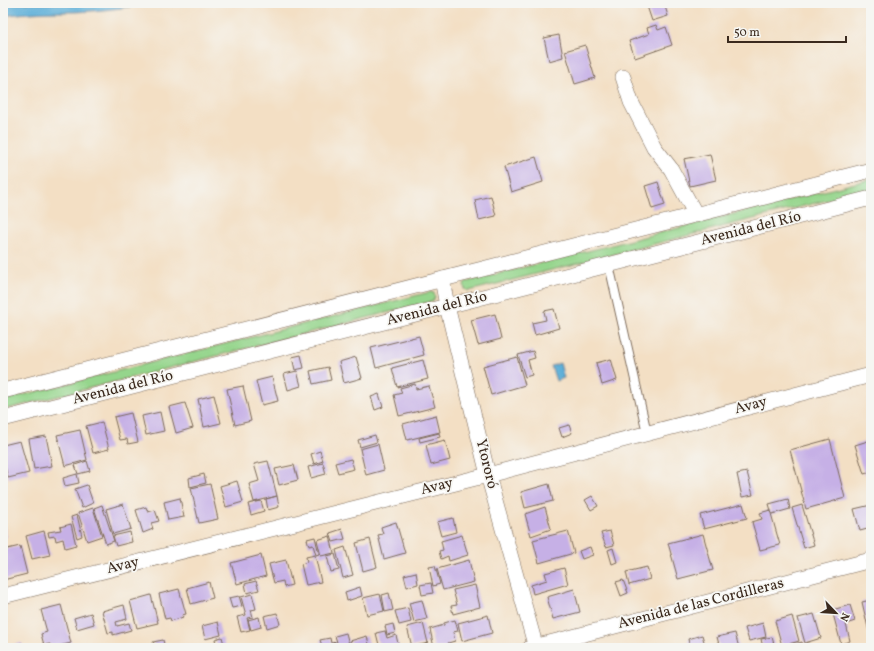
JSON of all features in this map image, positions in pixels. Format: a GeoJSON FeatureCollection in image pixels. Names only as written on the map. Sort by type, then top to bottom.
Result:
{"type":"FeatureCollection","features":[{"type":"Feature","properties":{"kind":"street"},"geometry":{"type":"LineString","coordinates":[[623,77],[631,102],[654,147],[671,170],[696,215]]}},
{"type":"Feature","properties":{"kind":"street","name":"Avenida del Río"},"geometry":{"type":"LineString","coordinates":[[3,391],[871,170]]}},
{"type":"Feature","properties":{"kind":"street","name":"Avenida del Río"},"geometry":{"type":"LineString","coordinates":[[3,419],[871,198]]}},
{"type":"Feature","properties":{"kind":"street","name":"Ytororó"},"geometry":{"type":"LineString","coordinates":[[442,279],[447,306],[488,475],[534,648]]}},
{"type":"Feature","properties":{"kind":"street","name":"Avay"},"geometry":{"type":"LineString","coordinates":[[3,596],[488,475],[871,375]]}},
{"type":"Feature","properties":{"kind":"street","name":"Avenida de las Cordilleras"},"geometry":{"type":"LineString","coordinates":[[534,648],[871,560]]}},
{"type":"Feature","properties":{"kind":"lane"},"geometry":{"type":"LineString","coordinates":[[609,265],[647,434]]}},
{"type":"Feature","properties":{"kind":"green space"},"geometry":{"type":"Polygon","coordinates":[[[871,179],[871,189],[469,291],[465,289],[464,286],[466,282],[871,179]]]}},
{"type":"Feature","properties":{"kind":"green space"},"geometry":{"type":"Polygon","coordinates":[[[430,292],[434,293],[435,297],[433,301],[3,410],[3,400],[430,292]]]}},
{"type":"Feature","properties":{"kind":"water"},"geometry":{"type":"Polygon","coordinates":[[[3,3],[157,3],[95,11],[47,12],[3,16],[3,3]]]}},
{"type":"Feature","properties":{"kind":"water"},"geometry":{"type":"Polygon","coordinates":[[[560,363],[564,378],[556,381],[551,366],[560,363]]]}},
{"type":"Feature","properties":{"kind":"building"},"geometry":{"type":"Polygon","coordinates":[[[646,3],[664,3],[668,16],[652,21],[646,3]]]}},
{"type":"Feature","properties":{"kind":"building"},"geometry":{"type":"Polygon","coordinates":[[[656,25],[658,30],[666,27],[672,45],[635,58],[629,41],[649,34],[647,28],[656,25]]]}},
{"type":"Feature","properties":{"kind":"building"},"geometry":{"type":"Polygon","coordinates":[[[559,35],[563,57],[549,61],[544,38],[559,35]]]}},
{"type":"Feature","properties":{"kind":"building"},"geometry":{"type":"Polygon","coordinates":[[[585,45],[595,78],[575,84],[565,51],[585,45]]]}},
{"type":"Feature","properties":{"kind":"building"},"geometry":{"type":"Polygon","coordinates":[[[710,154],[716,180],[690,186],[684,159],[710,154]]]}},
{"type":"Feature","properties":{"kind":"building"},"geometry":{"type":"Polygon","coordinates":[[[536,157],[543,182],[511,192],[504,167],[536,157]]]}},
{"type":"Feature","properties":{"kind":"building"},"geometry":{"type":"Polygon","coordinates":[[[658,182],[665,205],[652,209],[645,186],[658,182]]]}},
{"type":"Feature","properties":{"kind":"building"},"geometry":{"type":"Polygon","coordinates":[[[491,196],[496,216],[479,220],[475,200],[491,196]]]}},
{"type":"Feature","properties":{"kind":"building"},"geometry":{"type":"Polygon","coordinates":[[[554,309],[559,328],[535,335],[532,323],[546,320],[544,311],[554,309]]]}},
{"type":"Feature","properties":{"kind":"building"},"geometry":{"type":"Polygon","coordinates":[[[495,314],[501,339],[478,345],[471,320],[495,314]]]}},
{"type":"Feature","properties":{"kind":"building"},"geometry":{"type":"Polygon","coordinates":[[[419,336],[424,355],[376,368],[371,348],[419,336]]]}},
{"type":"Feature","properties":{"kind":"building"},"geometry":{"type":"Polygon","coordinates":[[[533,351],[535,358],[528,360],[532,375],[525,377],[518,355],[533,351]]]}},
{"type":"Feature","properties":{"kind":"building"},"geometry":{"type":"Polygon","coordinates":[[[301,355],[304,368],[295,370],[292,357],[301,355]]]}},
{"type":"Feature","properties":{"kind":"building"},"geometry":{"type":"Polygon","coordinates":[[[356,357],[362,378],[344,383],[339,362],[356,357]]]}},
{"type":"Feature","properties":{"kind":"building"},"geometry":{"type":"Polygon","coordinates":[[[517,357],[525,385],[491,395],[483,366],[517,357]]]}},
{"type":"Feature","properties":{"kind":"building"},"geometry":{"type":"Polygon","coordinates":[[[611,359],[617,380],[602,385],[596,363],[611,359]]]}},
{"type":"Feature","properties":{"kind":"building"},"geometry":{"type":"Polygon","coordinates":[[[423,360],[428,379],[397,387],[392,368],[423,360]]]}},
{"type":"Feature","properties":{"kind":"building"},"geometry":{"type":"Polygon","coordinates":[[[328,367],[331,380],[313,384],[310,371],[328,367]]]}},
{"type":"Feature","properties":{"kind":"building"},"geometry":{"type":"Polygon","coordinates":[[[297,371],[301,386],[288,390],[284,374],[297,371]]]}},
{"type":"Feature","properties":{"kind":"building"},"geometry":{"type":"Polygon","coordinates":[[[272,377],[278,401],[262,405],[256,381],[272,377]]]}},
{"type":"Feature","properties":{"kind":"building"},"geometry":{"type":"Polygon","coordinates":[[[415,384],[416,389],[429,386],[435,407],[399,416],[394,395],[402,393],[400,388],[415,384]]]}},
{"type":"Feature","properties":{"kind":"building"},"geometry":{"type":"Polygon","coordinates":[[[243,386],[251,421],[235,425],[227,389],[243,386]]]}},
{"type":"Feature","properties":{"kind":"building"},"geometry":{"type":"Polygon","coordinates":[[[379,394],[383,407],[375,410],[371,397],[379,394]]]}},
{"type":"Feature","properties":{"kind":"building"},"geometry":{"type":"Polygon","coordinates":[[[214,395],[221,423],[204,427],[198,399],[214,395]]]}},
{"type":"Feature","properties":{"kind":"building"},"geometry":{"type":"Polygon","coordinates":[[[185,403],[193,428],[176,433],[169,407],[185,403]]]}},
{"type":"Feature","properties":{"kind":"building"},"geometry":{"type":"Polygon","coordinates":[[[160,412],[164,431],[146,435],[142,416],[160,412]]]}},
{"type":"Feature","properties":{"kind":"building"},"geometry":{"type":"Polygon","coordinates":[[[131,413],[138,442],[128,444],[127,439],[120,440],[114,417],[131,413]]]}},
{"type":"Feature","properties":{"kind":"building"},"geometry":{"type":"Polygon","coordinates":[[[436,415],[440,432],[407,440],[403,424],[436,415]]]}},
{"type":"Feature","properties":{"kind":"building"},"geometry":{"type":"Polygon","coordinates":[[[102,422],[109,449],[93,453],[86,426],[102,422]]]}},
{"type":"Feature","properties":{"kind":"building"},"geometry":{"type":"Polygon","coordinates":[[[569,425],[572,433],[562,437],[559,428],[569,425]]]}},
{"type":"Feature","properties":{"kind":"building"},"geometry":{"type":"Polygon","coordinates":[[[80,430],[87,460],[65,466],[57,435],[80,430]]]}},
{"type":"Feature","properties":{"kind":"building"},"geometry":{"type":"Polygon","coordinates":[[[439,433],[440,437],[420,442],[419,438],[439,433]]]}},
{"type":"Feature","properties":{"kind":"building"},"geometry":{"type":"Polygon","coordinates":[[[375,435],[377,442],[360,447],[358,440],[375,435]]]}},
{"type":"Feature","properties":{"kind":"building"},"geometry":{"type":"Polygon","coordinates":[[[46,436],[52,466],[34,469],[29,439],[46,436]]]}},
{"type":"Feature","properties":{"kind":"building"},"geometry":{"type":"Polygon","coordinates":[[[830,439],[845,498],[806,509],[790,450],[830,439]]]}},
{"type":"Feature","properties":{"kind":"building"},"geometry":{"type":"Polygon","coordinates":[[[445,440],[450,460],[431,465],[426,445],[445,440]]]}},
{"type":"Feature","properties":{"kind":"building"},"geometry":{"type":"Polygon","coordinates":[[[871,440],[871,472],[864,474],[855,445],[871,440]]]}},
{"type":"Feature","properties":{"kind":"building"},"geometry":{"type":"Polygon","coordinates":[[[20,441],[29,473],[8,478],[3,458],[3,445],[20,441]]]}},
{"type":"Feature","properties":{"kind":"building"},"geometry":{"type":"Polygon","coordinates":[[[378,444],[384,470],[366,475],[360,449],[378,444]]]}},
{"type":"Feature","properties":{"kind":"building"},"geometry":{"type":"Polygon","coordinates":[[[320,451],[323,461],[314,464],[311,454],[320,451]]]}},
{"type":"Feature","properties":{"kind":"building"},"geometry":{"type":"Polygon","coordinates":[[[351,459],[354,469],[338,473],[335,463],[351,459]]]}},
{"type":"Feature","properties":{"kind":"building"},"geometry":{"type":"Polygon","coordinates":[[[87,461],[90,471],[78,474],[75,465],[87,461]]]}},
{"type":"Feature","properties":{"kind":"building"},"geometry":{"type":"Polygon","coordinates":[[[268,461],[277,496],[254,502],[249,484],[259,481],[254,464],[268,461]]]}},
{"type":"Feature","properties":{"kind":"building"},"geometry":{"type":"Polygon","coordinates":[[[323,463],[326,474],[311,478],[308,467],[323,463]]]}},
{"type":"Feature","properties":{"kind":"building"},"geometry":{"type":"Polygon","coordinates":[[[294,465],[298,480],[279,485],[275,469],[294,465]]]}},
{"type":"Feature","properties":{"kind":"building"},"geometry":{"type":"Polygon","coordinates":[[[747,472],[753,495],[742,497],[737,474],[747,472]]]}},
{"type":"Feature","properties":{"kind":"building"},"geometry":{"type":"Polygon","coordinates":[[[77,474],[79,483],[65,486],[63,478],[77,474]]]}},
{"type":"Feature","properties":{"kind":"building"},"geometry":{"type":"Polygon","coordinates":[[[204,474],[206,483],[190,487],[189,478],[204,474]]]}},
{"type":"Feature","properties":{"kind":"building"},"geometry":{"type":"Polygon","coordinates":[[[237,481],[243,502],[226,507],[220,486],[237,481]]]}},
{"type":"Feature","properties":{"kind":"building"},"geometry":{"type":"Polygon","coordinates":[[[210,484],[218,519],[199,523],[191,488],[210,484]]]}},
{"type":"Feature","properties":{"kind":"building"},"geometry":{"type":"Polygon","coordinates":[[[549,484],[553,501],[525,508],[521,492],[549,484]]]}},
{"type":"Feature","properties":{"kind":"building"},"geometry":{"type":"Polygon","coordinates":[[[87,485],[93,503],[82,508],[75,489],[87,485]]]}},
{"type":"Feature","properties":{"kind":"building"},"geometry":{"type":"Polygon","coordinates":[[[277,496],[279,507],[268,510],[266,499],[277,496]]]}},
{"type":"Feature","properties":{"kind":"building"},"geometry":{"type":"Polygon","coordinates":[[[592,496],[598,506],[591,510],[585,500],[592,496]]]}},
{"type":"Feature","properties":{"kind":"building"},"geometry":{"type":"Polygon","coordinates":[[[180,498],[184,517],[168,520],[164,502],[180,498]]]}},
{"type":"Feature","properties":{"kind":"building"},"geometry":{"type":"Polygon","coordinates":[[[788,499],[790,509],[772,514],[769,504],[788,499]]]}},
{"type":"Feature","properties":{"kind":"building"},"geometry":{"type":"Polygon","coordinates":[[[261,501],[264,511],[251,515],[248,504],[261,501]]]}},
{"type":"Feature","properties":{"kind":"building"},"geometry":{"type":"Polygon","coordinates":[[[123,504],[131,529],[113,534],[106,509],[123,504]]]}},
{"type":"Feature","properties":{"kind":"building"},"geometry":{"type":"Polygon","coordinates":[[[743,504],[747,518],[704,529],[700,515],[743,504]]]}},
{"type":"Feature","properties":{"kind":"building"},"geometry":{"type":"Polygon","coordinates":[[[102,505],[114,541],[106,544],[94,508],[102,505]]]}},
{"type":"Feature","properties":{"kind":"building"},"geometry":{"type":"Polygon","coordinates":[[[802,505],[814,545],[804,548],[792,508],[802,505]]]}},
{"type":"Feature","properties":{"kind":"building"},"geometry":{"type":"Polygon","coordinates":[[[871,505],[871,528],[860,531],[854,509],[871,505]]]}},
{"type":"Feature","properties":{"kind":"building"},"geometry":{"type":"Polygon","coordinates":[[[146,507],[148,512],[155,510],[159,521],[151,523],[153,529],[143,533],[136,510],[146,507]]]}},
{"type":"Feature","properties":{"kind":"building"},"geometry":{"type":"Polygon","coordinates":[[[545,507],[551,529],[531,536],[525,514],[545,507]]]}},
{"type":"Feature","properties":{"kind":"building"},"geometry":{"type":"Polygon","coordinates":[[[93,508],[102,536],[87,541],[78,513],[93,508]]]}},
{"type":"Feature","properties":{"kind":"building"},"geometry":{"type":"Polygon","coordinates":[[[770,510],[780,545],[760,550],[752,522],[762,519],[760,513],[770,510]]]}},
{"type":"Feature","properties":{"kind":"building"},"geometry":{"type":"Polygon","coordinates":[[[77,515],[82,536],[77,538],[71,517],[77,515]]]}},
{"type":"Feature","properties":{"kind":"building"},"geometry":{"type":"Polygon","coordinates":[[[453,518],[456,532],[441,536],[437,522],[453,518]]]}},
{"type":"Feature","properties":{"kind":"building"},"geometry":{"type":"Polygon","coordinates":[[[3,522],[7,537],[3,538],[3,522]]]}},
{"type":"Feature","properties":{"kind":"building"},"geometry":{"type":"Polygon","coordinates":[[[396,522],[405,553],[384,559],[378,535],[383,534],[381,527],[396,522]]]}},
{"type":"Feature","properties":{"kind":"building"},"geometry":{"type":"Polygon","coordinates":[[[71,524],[76,545],[65,548],[63,539],[56,541],[55,536],[49,537],[48,532],[61,530],[60,527],[71,524]]]}},
{"type":"Feature","properties":{"kind":"building"},"geometry":{"type":"Polygon","coordinates":[[[342,529],[345,539],[333,542],[330,533],[342,529]]]}},
{"type":"Feature","properties":{"kind":"building"},"geometry":{"type":"Polygon","coordinates":[[[44,531],[50,555],[32,559],[26,536],[44,531]]]}},
{"type":"Feature","properties":{"kind":"building"},"geometry":{"type":"Polygon","coordinates":[[[568,531],[574,553],[539,563],[533,540],[568,531]]]}},
{"type":"Feature","properties":{"kind":"building"},"geometry":{"type":"Polygon","coordinates":[[[610,531],[614,545],[606,547],[601,533],[610,531]]]}},
{"type":"Feature","properties":{"kind":"building"},"geometry":{"type":"Polygon","coordinates":[[[130,532],[132,542],[116,546],[113,536],[130,532]]]}},
{"type":"Feature","properties":{"kind":"building"},"geometry":{"type":"Polygon","coordinates":[[[703,534],[713,570],[678,579],[668,543],[703,534]]]}},
{"type":"Feature","properties":{"kind":"building"},"geometry":{"type":"Polygon","coordinates":[[[462,535],[468,555],[449,561],[448,556],[441,559],[439,551],[443,550],[441,541],[462,535]]]}},
{"type":"Feature","properties":{"kind":"building"},"geometry":{"type":"Polygon","coordinates":[[[330,536],[334,553],[321,556],[317,540],[330,536]]]}},
{"type":"Feature","properties":{"kind":"building"},"geometry":{"type":"Polygon","coordinates":[[[315,537],[319,554],[316,555],[313,545],[309,546],[307,539],[315,537]]]}},
{"type":"Feature","properties":{"kind":"building"},"geometry":{"type":"Polygon","coordinates":[[[370,539],[377,567],[363,571],[356,543],[370,539]]]}},
{"type":"Feature","properties":{"kind":"building"},"geometry":{"type":"Polygon","coordinates":[[[20,546],[27,574],[3,580],[3,550],[20,546]]]}},
{"type":"Feature","properties":{"kind":"building"},"geometry":{"type":"Polygon","coordinates":[[[345,547],[353,575],[343,578],[336,550],[345,547]]]}},
{"type":"Feature","properties":{"kind":"building"},"geometry":{"type":"Polygon","coordinates":[[[590,547],[593,555],[582,559],[579,551],[590,547]]]}},
{"type":"Feature","properties":{"kind":"building"},"geometry":{"type":"Polygon","coordinates":[[[613,548],[617,562],[612,564],[608,550],[613,548]]]}},
{"type":"Feature","properties":{"kind":"building"},"geometry":{"type":"Polygon","coordinates":[[[335,554],[339,570],[331,572],[327,556],[335,554]]]}},
{"type":"Feature","properties":{"kind":"building"},"geometry":{"type":"Polygon","coordinates":[[[261,555],[266,576],[237,584],[231,563],[261,555]]]}},
{"type":"Feature","properties":{"kind":"building"},"geometry":{"type":"Polygon","coordinates":[[[315,555],[321,582],[306,585],[301,564],[307,562],[306,557],[315,555]]]}},
{"type":"Feature","properties":{"kind":"building"},"geometry":{"type":"Polygon","coordinates":[[[286,560],[292,585],[284,587],[283,581],[274,583],[269,564],[286,560]]]}},
{"type":"Feature","properties":{"kind":"building"},"geometry":{"type":"Polygon","coordinates":[[[469,560],[474,582],[443,590],[437,569],[469,560]]]}},
{"type":"Feature","properties":{"kind":"building"},"geometry":{"type":"Polygon","coordinates":[[[435,566],[440,584],[433,586],[429,567],[435,566]]]}},
{"type":"Feature","properties":{"kind":"building"},"geometry":{"type":"Polygon","coordinates":[[[647,567],[650,579],[629,585],[626,572],[647,567]]]}},
{"type":"Feature","properties":{"kind":"building"},"geometry":{"type":"Polygon","coordinates":[[[564,568],[568,584],[533,594],[531,585],[547,580],[545,573],[564,568]]]}},
{"type":"Feature","properties":{"kind":"building"},"geometry":{"type":"Polygon","coordinates":[[[416,572],[418,584],[407,587],[404,575],[416,572]]]}},
{"type":"Feature","properties":{"kind":"building"},"geometry":{"type":"Polygon","coordinates":[[[623,580],[628,593],[621,596],[616,582],[623,580]]]}},
{"type":"Feature","properties":{"kind":"building"},"geometry":{"type":"Polygon","coordinates":[[[256,581],[259,590],[247,593],[245,584],[256,581]]]}},
{"type":"Feature","properties":{"kind":"building"},"geometry":{"type":"Polygon","coordinates":[[[209,582],[213,598],[191,604],[187,588],[209,582]]]}},
{"type":"Feature","properties":{"kind":"building"},"geometry":{"type":"Polygon","coordinates":[[[431,583],[433,593],[422,595],[420,585],[431,583]]]}},
{"type":"Feature","properties":{"kind":"building"},"geometry":{"type":"Polygon","coordinates":[[[475,585],[480,607],[453,614],[451,606],[457,605],[453,590],[475,585]]]}},
{"type":"Feature","properties":{"kind":"building"},"geometry":{"type":"Polygon","coordinates":[[[360,587],[362,596],[347,601],[345,592],[360,587]]]}},
{"type":"Feature","properties":{"kind":"building"},"geometry":{"type":"Polygon","coordinates":[[[179,589],[186,614],[182,615],[183,617],[171,621],[170,618],[165,619],[159,594],[179,589]]]}},
{"type":"Feature","properties":{"kind":"building"},"geometry":{"type":"Polygon","coordinates":[[[574,589],[580,612],[553,619],[547,597],[574,589]]]}},
{"type":"Feature","properties":{"kind":"building"},"geometry":{"type":"Polygon","coordinates":[[[389,593],[393,610],[385,612],[382,595],[389,593]]]}},
{"type":"Feature","properties":{"kind":"building"},"geometry":{"type":"Polygon","coordinates":[[[252,594],[256,609],[251,610],[253,617],[247,618],[250,630],[241,632],[237,617],[246,615],[241,597],[252,594]]]}},
{"type":"Feature","properties":{"kind":"building"},"geometry":{"type":"Polygon","coordinates":[[[380,594],[384,611],[367,615],[363,598],[380,594]]]}},
{"type":"Feature","properties":{"kind":"building"},"geometry":{"type":"Polygon","coordinates":[[[151,595],[158,623],[137,628],[130,601],[151,595]]]}},
{"type":"Feature","properties":{"kind":"building"},"geometry":{"type":"Polygon","coordinates":[[[239,596],[242,606],[232,608],[229,598],[239,596]]]}},
{"type":"Feature","properties":{"kind":"building"},"geometry":{"type":"Polygon","coordinates":[[[422,600],[427,619],[414,622],[409,603],[422,600]]]}},
{"type":"Feature","properties":{"kind":"building"},"geometry":{"type":"Polygon","coordinates":[[[871,600],[871,631],[869,632],[862,602],[871,600]]]}},
{"type":"Feature","properties":{"kind":"building"},"geometry":{"type":"Polygon","coordinates":[[[61,605],[71,643],[51,648],[50,644],[44,645],[41,634],[47,632],[41,610],[61,605]]]}},
{"type":"Feature","properties":{"kind":"building"},"geometry":{"type":"Polygon","coordinates":[[[124,605],[127,619],[116,622],[117,626],[129,623],[131,630],[113,635],[113,632],[108,633],[102,611],[124,605]]]}},
{"type":"Feature","properties":{"kind":"building"},"geometry":{"type":"Polygon","coordinates":[[[850,605],[855,621],[846,624],[850,641],[841,644],[832,610],[850,605]]]}},
{"type":"Feature","properties":{"kind":"building"},"geometry":{"type":"Polygon","coordinates":[[[408,608],[411,622],[399,625],[395,611],[408,608]]]}},
{"type":"Feature","properties":{"kind":"building"},"geometry":{"type":"Polygon","coordinates":[[[91,613],[94,624],[77,629],[74,618],[91,613]]]}},
{"type":"Feature","properties":{"kind":"building"},"geometry":{"type":"Polygon","coordinates":[[[277,613],[280,624],[267,628],[264,616],[277,613]]]}},
{"type":"Feature","properties":{"kind":"building"},"geometry":{"type":"Polygon","coordinates":[[[814,614],[821,638],[805,643],[798,618],[814,614]]]}},
{"type":"Feature","properties":{"kind":"building"},"geometry":{"type":"Polygon","coordinates":[[[488,615],[492,633],[462,641],[458,623],[488,615]]]}},
{"type":"Feature","properties":{"kind":"building"},"geometry":{"type":"Polygon","coordinates":[[[792,616],[799,641],[782,646],[775,621],[792,616]]]}},
{"type":"Feature","properties":{"kind":"building"},"geometry":{"type":"Polygon","coordinates":[[[259,617],[261,627],[251,630],[248,620],[259,617]]]}},
{"type":"Feature","properties":{"kind":"building"},"geometry":{"type":"Polygon","coordinates":[[[455,620],[458,631],[453,632],[455,641],[448,643],[450,648],[434,648],[430,629],[455,620]]]}},
{"type":"Feature","properties":{"kind":"building"},"geometry":{"type":"Polygon","coordinates":[[[218,622],[221,635],[205,639],[202,626],[218,622]]]}},
{"type":"Feature","properties":{"kind":"building"},"geometry":{"type":"Polygon","coordinates":[[[423,623],[428,643],[412,647],[407,627],[423,623]]]}},
{"type":"Feature","properties":{"kind":"building"},"geometry":{"type":"Polygon","coordinates":[[[763,623],[766,637],[749,641],[745,628],[763,623]]]}},
{"type":"Feature","properties":{"kind":"building"},"geometry":{"type":"Polygon","coordinates":[[[393,624],[395,633],[387,635],[385,626],[393,624]]]}},
{"type":"Feature","properties":{"kind":"building"},"geometry":{"type":"Polygon","coordinates":[[[385,631],[387,638],[396,635],[399,648],[384,648],[383,644],[379,645],[376,633],[385,631]]]}},
{"type":"Feature","properties":{"kind":"building"},"geometry":{"type":"Polygon","coordinates":[[[346,633],[350,648],[315,648],[322,646],[320,640],[330,638],[331,643],[337,642],[335,636],[346,633]]]}},
{"type":"Feature","properties":{"kind":"building"},"geometry":{"type":"Polygon","coordinates":[[[735,633],[739,648],[720,648],[717,637],[735,633]]]}},
{"type":"Feature","properties":{"kind":"building"},"geometry":{"type":"Polygon","coordinates":[[[702,635],[706,648],[690,648],[688,639],[702,635]]]}},
{"type":"Feature","properties":{"kind":"building"},"geometry":{"type":"Polygon","coordinates":[[[367,636],[370,648],[352,648],[350,641],[367,636]]]}},
{"type":"Feature","properties":{"kind":"building"},"geometry":{"type":"Polygon","coordinates":[[[222,637],[225,648],[217,648],[215,639],[222,637]]]}},
{"type":"Feature","properties":{"kind":"building"},"geometry":{"type":"Polygon","coordinates":[[[772,637],[775,648],[763,648],[761,639],[772,637]]]}},
{"type":"Feature","properties":{"kind":"building"},"geometry":{"type":"Polygon","coordinates":[[[163,640],[165,648],[155,648],[153,642],[163,640]]]}},
{"type":"Feature","properties":{"kind":"building"},"geometry":{"type":"Polygon","coordinates":[[[802,642],[803,648],[792,648],[791,645],[802,642]]]}},
{"type":"Feature","properties":{"kind":"building"},"geometry":{"type":"Polygon","coordinates":[[[22,643],[23,648],[3,648],[3,647],[22,643]]]}}]}
